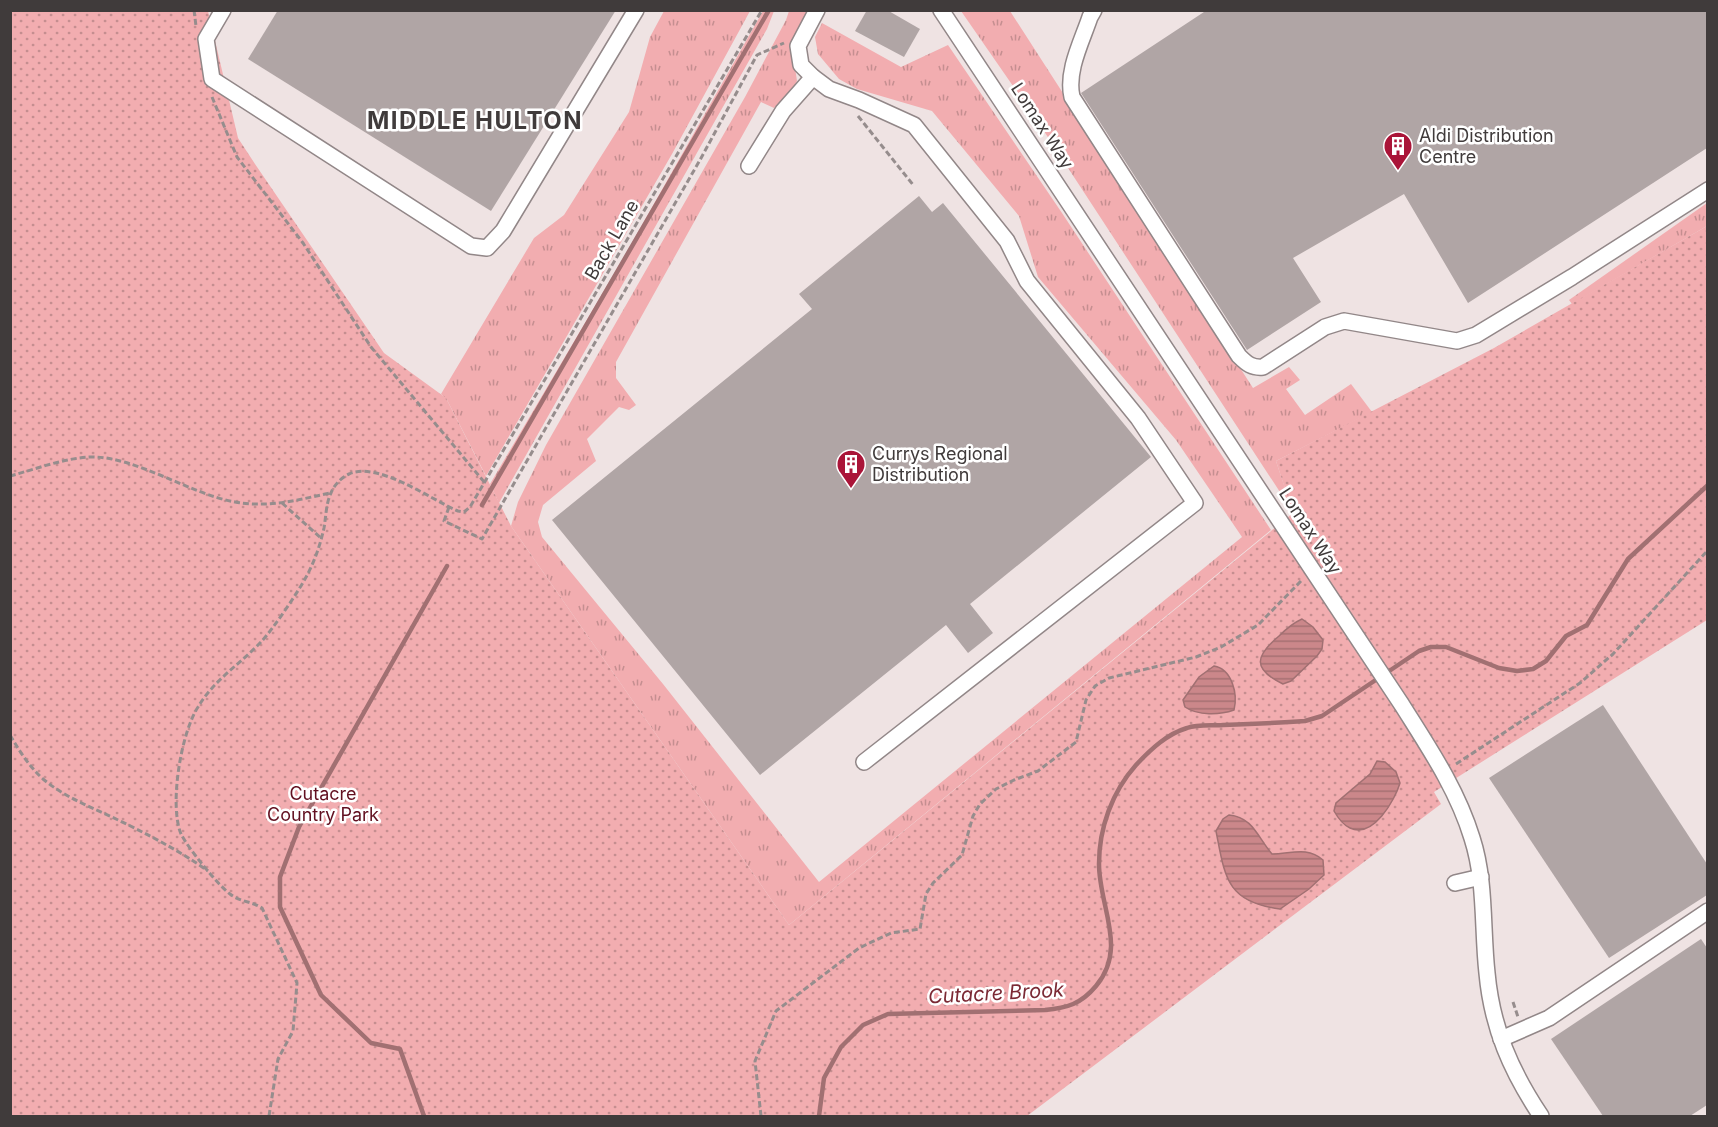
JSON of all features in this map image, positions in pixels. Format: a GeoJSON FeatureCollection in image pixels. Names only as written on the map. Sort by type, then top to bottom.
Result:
{"type":"FeatureCollection","features":[{"type":"Feature","properties":{"kind":"street"},"geometry":{"type":"LineString","coordinates":[[223,10],[206,39],[212,79],[471,246],[487,248],[503,231],[636,10]]}},
{"type":"Feature","properties":{"kind":"street"},"geometry":{"type":"LineString","coordinates":[[817,10],[798,46],[801,65],[829,89],[914,125],[1007,241],[1028,281],[1138,418],[1195,503],[864,762]]}},
{"type":"Feature","properties":{"kind":"street","name":"Lomax Way"},"geometry":{"type":"LineString","coordinates":[[941,10],[1402,705],[1453,788],[1473,839],[1481,877],[1490,999],[1512,1069],[1541,1116]]}},
{"type":"Feature","properties":{"kind":"street"},"geometry":{"type":"LineString","coordinates":[[1094,10],[1071,74],[1069,86],[1072,97],[1239,356],[1246,364],[1255,368],[1263,367],[1325,327],[1344,321],[1457,341],[1476,335],[1572,278],[1707,190]]}},
{"type":"Feature","properties":{"kind":"street"},"geometry":{"type":"LineString","coordinates":[[749,166],[783,111],[813,77]]}},
{"type":"Feature","properties":{"kind":"street"},"geometry":{"type":"LineString","coordinates":[[1455,883],[1481,877]]}},
{"type":"Feature","properties":{"kind":"street"},"geometry":{"type":"LineString","coordinates":[[1501,1039],[1550,1017],[1707,911]]}},
{"type":"Feature","properties":{"kind":"path"},"geometry":{"type":"LineString","coordinates":[[194,10],[197,32]]}},
{"type":"Feature","properties":{"kind":"path","name":"Back Lane"},"geometry":{"type":"LineString","coordinates":[[449,507],[467,511],[485,483],[762,10]]}},
{"type":"Feature","properties":{"kind":"path"},"geometry":{"type":"LineString","coordinates":[[269,1116],[278,1059],[293,1031],[297,983],[262,908],[254,903],[240,901],[228,892],[182,834],[176,812],[181,750],[198,706],[217,682],[262,641],[305,580],[316,556],[330,493],[347,475],[357,471],[371,471],[393,479],[449,507],[444,521],[482,539],[757,56],[788,40]]}},
{"type":"Feature","properties":{"kind":"path"},"geometry":{"type":"LineString","coordinates":[[209,91],[237,157],[303,243],[371,347],[485,483]]}},
{"type":"Feature","properties":{"kind":"path"},"geometry":{"type":"LineString","coordinates":[[859,100],[856,113],[914,186]]}},
{"type":"Feature","properties":{"kind":"path"},"geometry":{"type":"LineString","coordinates":[[10,476],[56,463],[92,457],[120,461],[195,490],[234,502],[264,505],[330,493]]}},
{"type":"Feature","properties":{"kind":"path"},"geometry":{"type":"LineString","coordinates":[[282,503],[321,538]]}},
{"type":"Feature","properties":{"kind":"path"},"geometry":{"type":"LineString","coordinates":[[1456,764],[1580,683],[1613,654],[1707,550]]}},
{"type":"Feature","properties":{"kind":"path"},"geometry":{"type":"LineString","coordinates":[[761,1116],[755,1061],[776,1011],[859,948],[891,933],[920,929],[926,894],[962,855],[973,816],[980,804],[996,789],[1038,771],[1076,742],[1086,700],[1095,686],[1109,678],[1196,657],[1221,647],[1258,625],[1305,577]]}},
{"type":"Feature","properties":{"kind":"path"},"geometry":{"type":"LineString","coordinates":[[10,735],[24,759],[61,792],[150,836],[183,854],[212,874]]}},
{"type":"Feature","properties":{"kind":"green space"},"geometry":{"type":"Polygon","coordinates":[[[808,10],[792,47],[797,81],[789,95],[774,108],[761,102],[616,362],[616,378],[636,405],[629,410],[619,407],[587,439],[596,461],[543,505],[538,522],[542,537],[663,684],[819,882],[1242,537],[1176,440],[1038,277],[1019,216],[932,111],[857,89],[839,79],[818,54],[815,37],[822,23],[901,67],[948,45],[1271,530],[789,925],[511,526],[518,502],[546,445],[745,97],[789,11],[808,10]]]}},
{"type":"Feature","properties":{"kind":"green space","name":"Cutacre Country Park"},"geometry":{"type":"Polygon","coordinates":[[[10,11],[208,11],[238,138],[384,353],[446,398],[511,526],[789,925],[1293,513],[1276,461],[1494,348],[1707,226],[1707,620],[1434,792],[1441,804],[1027,1116],[11,1116],[10,11]]]}},
{"type":"Feature","properties":{"kind":"green space"},"geometry":{"type":"Polygon","coordinates":[[[664,11],[750,11],[672,154],[486,476],[447,400],[441,394],[534,238],[564,215],[629,112],[650,37],[664,11]]]}},
{"type":"Feature","properties":{"kind":"green space"},"geometry":{"type":"Polygon","coordinates":[[[763,11],[774,11],[767,29],[499,503],[490,484],[625,255],[763,11]]]}},
{"type":"Feature","properties":{"kind":"green space"},"geometry":{"type":"Polygon","coordinates":[[[961,11],[1010,11],[1253,388],[1289,367],[1300,380],[1286,389],[1305,415],[1351,384],[1372,412],[1276,461],[1293,512],[1038,122],[961,11]]]}},
{"type":"Feature","properties":{"kind":"green space"},"geometry":{"type":"Polygon","coordinates":[[[1707,203],[1707,226],[1572,304],[1569,300],[1707,203]]]}},
{"type":"Feature","properties":{"kind":"shaded area"},"geometry":{"type":"Polygon","coordinates":[[[1302,619],[1313,627],[1323,640],[1322,649],[1291,681],[1283,684],[1266,673],[1260,662],[1271,643],[1302,619]]]}},
{"type":"Feature","properties":{"kind":"shaded area"},"geometry":{"type":"Polygon","coordinates":[[[1214,666],[1225,672],[1232,683],[1235,697],[1234,710],[1209,714],[1185,707],[1183,700],[1199,677],[1214,666]]]}},
{"type":"Feature","properties":{"kind":"shaded area"},"geometry":{"type":"Polygon","coordinates":[[[1377,761],[1385,762],[1396,772],[1400,783],[1388,808],[1375,823],[1359,830],[1350,828],[1334,811],[1336,803],[1370,774],[1377,761]]]}},
{"type":"Feature","properties":{"kind":"shaded area"},"geometry":{"type":"Polygon","coordinates":[[[1229,815],[1249,824],[1272,854],[1305,852],[1317,856],[1323,860],[1324,875],[1309,889],[1280,909],[1262,906],[1248,900],[1231,885],[1222,862],[1216,831],[1223,819],[1229,815]]]}},
{"type":"Feature","properties":{"kind":"building"},"geometry":{"type":"Polygon","coordinates":[[[278,10],[616,10],[491,211],[248,59],[278,10]]]}},
{"type":"Feature","properties":{"kind":"building"},"geometry":{"type":"Polygon","coordinates":[[[867,10],[887,10],[920,29],[904,57],[855,31],[867,10]]]}},
{"type":"Feature","properties":{"kind":"building","name":"Aldi Distribution Centre"},"geometry":{"type":"Polygon","coordinates":[[[1207,10],[1707,10],[1707,148],[1468,303],[1404,194],[1293,258],[1321,302],[1247,350],[1081,93],[1207,10]]]}},
{"type":"Feature","properties":{"kind":"building","name":"Currys Regional Distribution"},"geometry":{"type":"Polygon","coordinates":[[[919,196],[932,212],[943,203],[1151,457],[970,604],[993,633],[968,653],[946,625],[760,775],[552,520],[812,309],[799,294],[919,196]]]}},
{"type":"Feature","properties":{"kind":"building"},"geometry":{"type":"Polygon","coordinates":[[[1603,705],[1707,864],[1707,895],[1609,958],[1489,778],[1603,705]]]}},
{"type":"Feature","properties":{"kind":"building"},"geometry":{"type":"Polygon","coordinates":[[[1701,939],[1707,948],[1707,1105],[1690,1116],[1603,1116],[1551,1039],[1701,939]]]}},
{"type":"Feature","properties":{"kind":"waterway"},"geometry":{"type":"LineString","coordinates":[[482,505],[769,10]]}},
{"type":"Feature","properties":{"kind":"waterway","name":"Cutacre Brook"},"geometry":{"type":"LineString","coordinates":[[819,1116],[824,1078],[841,1047],[863,1025],[888,1014],[1053,1009],[1073,1004],[1085,997],[1096,986],[1105,972],[1110,957],[1111,942],[1099,864],[1104,824],[1120,787],[1147,753],[1166,738],[1196,726],[1305,721],[1322,716],[1419,651],[1431,647],[1446,647],[1499,668],[1517,671],[1533,669],[1546,661],[1566,636],[1587,625],[1628,559],[1708,485]]}},
{"type":"Feature","properties":{"kind":"waterway"},"geometry":{"type":"LineString","coordinates":[[424,1116],[400,1049],[371,1043],[321,995],[280,907],[280,877],[299,827],[447,566]]}},
{"type":"Feature","properties":{"kind":"place","name":"Aldi Distribution Centre"},"geometry":{"type":"Point","coordinates":[1398,172]}},
{"type":"Feature","properties":{"kind":"place","name":"Currys Regional Distribution"},"geometry":{"type":"Point","coordinates":[851,490]}},
{"type":"Feature","properties":{"kind":"district","name":"MIDDLE HULTON"},"geometry":{"type":"Point","coordinates":[475,121]}}]}
